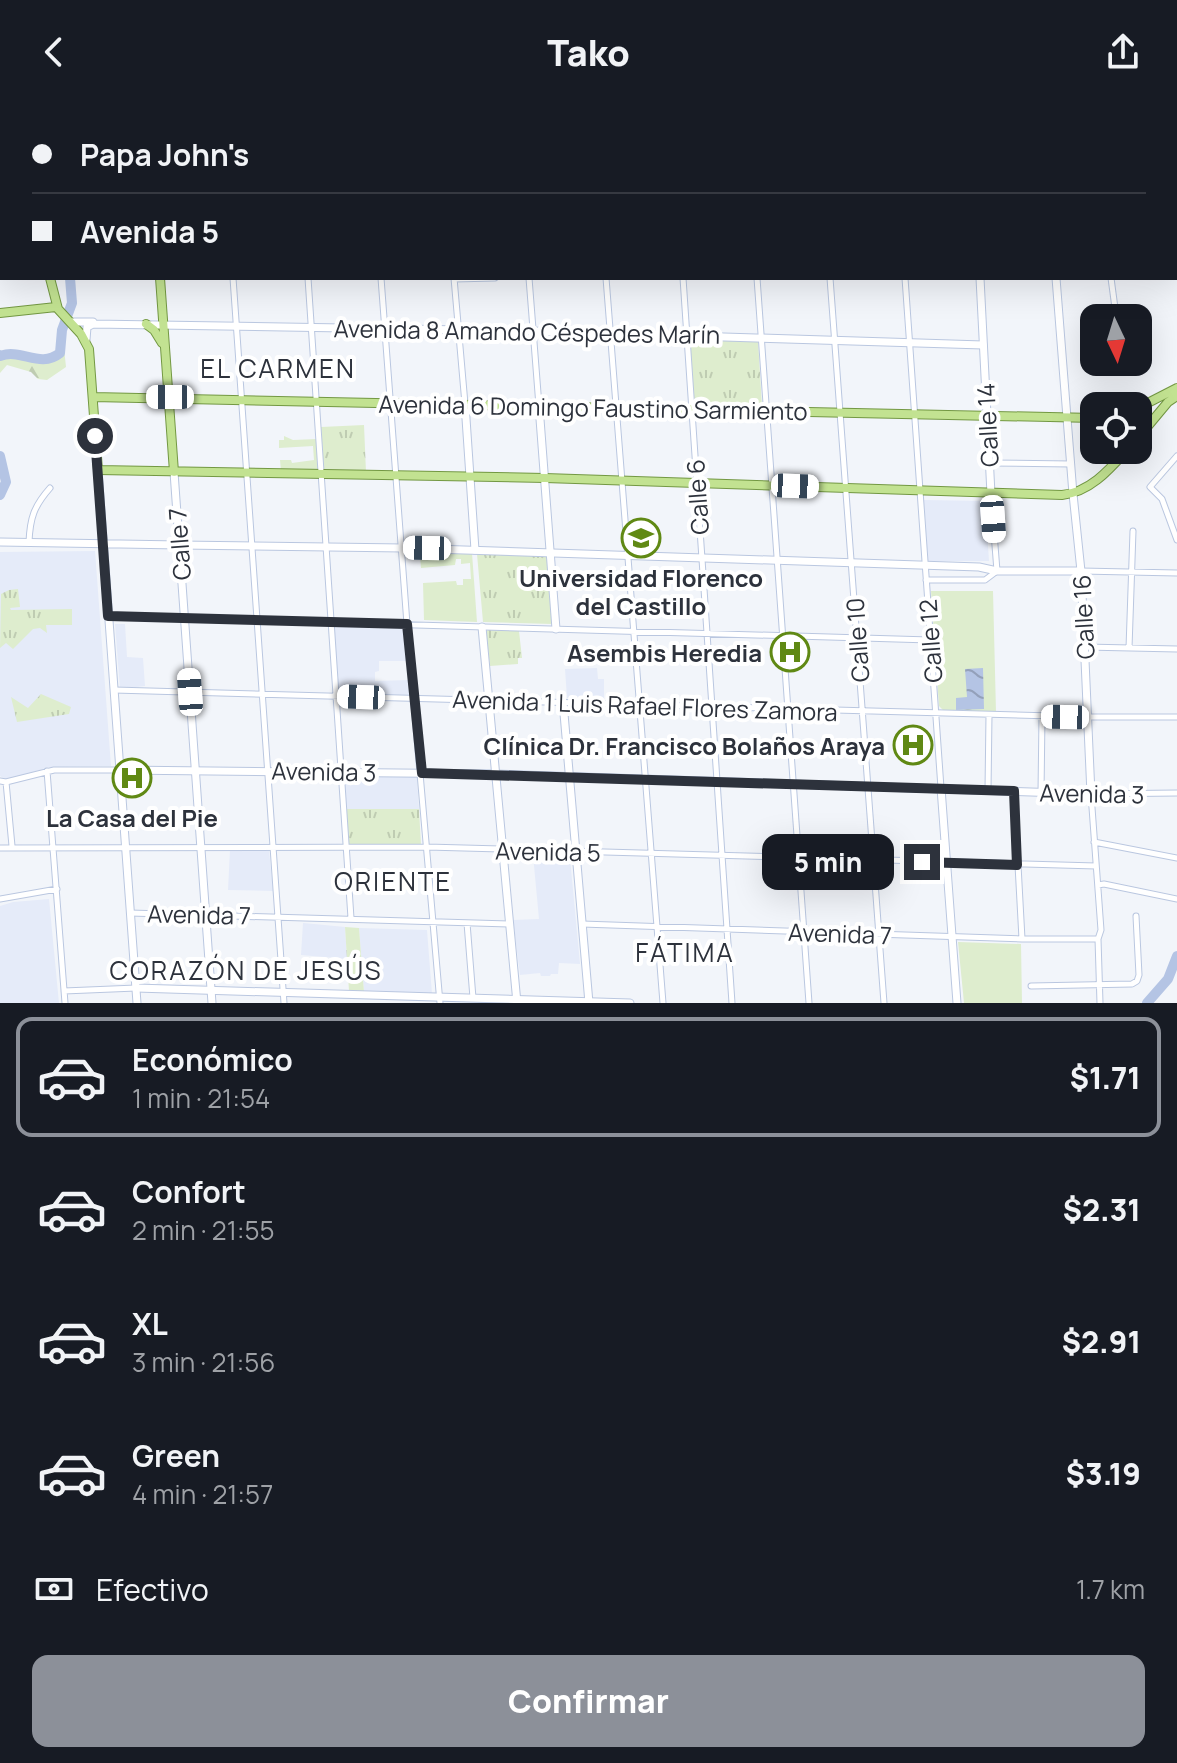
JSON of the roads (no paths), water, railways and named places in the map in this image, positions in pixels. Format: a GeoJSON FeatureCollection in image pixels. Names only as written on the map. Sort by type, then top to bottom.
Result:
{"type":"FeatureCollection","features":[{"type":"Feature","properties":{"kind":"main road"},"geometry":{"type":"LineString","coordinates":[[50,280],[58,310],[86,342],[90,354],[98,470],[397,474],[991,494],[1073,494],[1102,477],[1114,464]]}},
{"type":"Feature","properties":{"kind":"main road","name":"Calle 7"},"geometry":{"type":"LineString","coordinates":[[160,280],[174,472]]}},
{"type":"Feature","properties":{"kind":"main road"},"geometry":{"type":"LineString","coordinates":[[0,313],[58,310]]}},
{"type":"Feature","properties":{"kind":"main road"},"geometry":{"type":"LineString","coordinates":[[146,324],[157,334],[165,355]]}},
{"type":"Feature","properties":{"kind":"main road"},"geometry":{"type":"LineString","coordinates":[[1152,420],[1165,399],[1177,388]]}},
{"type":"Feature","properties":{"kind":"main road"},"geometry":{"type":"LineString","coordinates":[[1152,403],[1177,396]]}},
{"type":"Feature","properties":{"kind":"main road","name":"Avenida 6 Domingo Faustino Sarmiento"},"geometry":{"type":"LineString","coordinates":[[93,397],[1080,418]]}},
{"type":"Feature","properties":{"kind":"main road"},"geometry":{"type":"LineString","coordinates":[[1152,407],[1156,415]]}},
{"type":"Feature","properties":{"kind":"street"},"geometry":{"type":"LineString","coordinates":[[233,280],[284,1003]]}},
{"type":"Feature","properties":{"kind":"street"},"geometry":{"type":"LineString","coordinates":[[308,280],[351,918]]}},
{"type":"Feature","properties":{"kind":"street"},"geometry":{"type":"LineString","coordinates":[[381,280],[440,1001]]}},
{"type":"Feature","properties":{"kind":"street"},"geometry":{"type":"LineString","coordinates":[[454,280],[475,550]]}},
{"type":"Feature","properties":{"kind":"street"},"geometry":{"type":"LineString","coordinates":[[529,280],[556,629]]}},
{"type":"Feature","properties":{"kind":"street"},"geometry":{"type":"LineString","coordinates":[[606,280],[663,1003]]}},
{"type":"Feature","properties":{"kind":"street","name":"Calle 6"},"geometry":{"type":"LineString","coordinates":[[683,280],[732,1003]]}},
{"type":"Feature","properties":{"kind":"street"},"geometry":{"type":"LineString","coordinates":[[757,280],[780,635],[809,1003]]}},
{"type":"Feature","properties":{"kind":"street","name":"Calle 10"},"geometry":{"type":"LineString","coordinates":[[830,280],[884,1003]]}},
{"type":"Feature","properties":{"kind":"street","name":"Calle 12"},"geometry":{"type":"LineString","coordinates":[[905,280],[957,1003]]}},
{"type":"Feature","properties":{"kind":"street","name":"Calle 14"},"geometry":{"type":"LineString","coordinates":[[980,280],[997,571]]}},
{"type":"Feature","properties":{"kind":"street","name":"Calle 16"},"geometry":{"type":"LineString","coordinates":[[1056,280],[1081,571],[1091,794],[1101,930],[1098,939],[1100,1003]]}},
{"type":"Feature","properties":{"kind":"street"},"geometry":{"type":"LineString","coordinates":[[1111,280],[1114,304]]}},
{"type":"Feature","properties":{"kind":"street"},"geometry":{"type":"LineString","coordinates":[[69,321],[152,321],[162,310]]}},
{"type":"Feature","properties":{"kind":"street","name":"Avenida 8 Amando Céspedes Marín"},"geometry":{"type":"LineString","coordinates":[[86,342],[89,325],[236,324],[983,345]]}},
{"type":"Feature","properties":{"kind":"street"},"geometry":{"type":"LineString","coordinates":[[1177,456],[1150,487],[1161,497],[1177,540]]}},
{"type":"Feature","properties":{"kind":"street"},"geometry":{"type":"LineString","coordinates":[[989,463],[1071,464]]}},
{"type":"Feature","properties":{"kind":"street"},"geometry":{"type":"LineString","coordinates":[[98,470],[137,1003]]}},
{"type":"Feature","properties":{"kind":"street","name":"Calle 7"},"geometry":{"type":"LineString","coordinates":[[174,472],[212,1003]]}},
{"type":"Feature","properties":{"kind":"street"},"geometry":{"type":"LineString","coordinates":[[29,542],[30,517],[50,488]]}},
{"type":"Feature","properties":{"kind":"street"},"geometry":{"type":"LineString","coordinates":[[1129,648],[1133,531]]}},
{"type":"Feature","properties":{"kind":"street"},"geometry":{"type":"LineString","coordinates":[[0,542],[403,548],[925,564],[986,567],[997,571],[1177,573]]}},
{"type":"Feature","properties":{"kind":"street"},"geometry":{"type":"LineString","coordinates":[[926,580],[985,580],[997,571]]}},
{"type":"Feature","properties":{"kind":"street"},"geometry":{"type":"LineString","coordinates":[[108,616],[930,640]]}},
{"type":"Feature","properties":{"kind":"street"},"geometry":{"type":"LineString","coordinates":[[482,627],[517,1002]]}},
{"type":"Feature","properties":{"kind":"street"},"geometry":{"type":"LineString","coordinates":[[1085,647],[1177,649]]}},
{"type":"Feature","properties":{"kind":"street","name":"Avenida 1 Luis Rafael Flores Zamora"},"geometry":{"type":"LineString","coordinates":[[113,690],[989,715],[1177,717]]}},
{"type":"Feature","properties":{"kind":"street"},"geometry":{"type":"LineString","coordinates":[[563,702],[589,1002]]}},
{"type":"Feature","properties":{"kind":"street"},"geometry":{"type":"LineString","coordinates":[[988,790],[989,715]]}},
{"type":"Feature","properties":{"kind":"street"},"geometry":{"type":"LineString","coordinates":[[1041,793],[1042,716]]}},
{"type":"Feature","properties":{"kind":"street","name":"Avenida 3"},"geometry":{"type":"LineString","coordinates":[[3,781],[47,771],[269,770],[645,778],[1041,793],[1177,793]]}},
{"type":"Feature","properties":{"kind":"street"},"geometry":{"type":"LineString","coordinates":[[47,771],[65,1003]]}},
{"type":"Feature","properties":{"kind":"street"},"geometry":{"type":"LineString","coordinates":[[3,781],[12,846]]}},
{"type":"Feature","properties":{"kind":"street"},"geometry":{"type":"LineString","coordinates":[[1014,791],[1022,939]]}},
{"type":"Feature","properties":{"kind":"street"},"geometry":{"type":"LineString","coordinates":[[1094,842],[1177,858]]}},
{"type":"Feature","properties":{"kind":"street","name":"Avenida 5"},"geometry":{"type":"LineString","coordinates":[[0,848],[427,847],[1096,866]]}},
{"type":"Feature","properties":{"kind":"street"},"geometry":{"type":"LineString","coordinates":[[1098,885],[1177,899]]}},
{"type":"Feature","properties":{"kind":"street"},"geometry":{"type":"LineString","coordinates":[[0,899],[57,889]]}},
{"type":"Feature","properties":{"kind":"street","name":"Avenida 7"},"geometry":{"type":"LineString","coordinates":[[129,913],[509,924]]}},
{"type":"Feature","properties":{"kind":"street"},"geometry":{"type":"LineString","coordinates":[[1031,986],[1132,984],[1137,981],[1136,916]]}},
{"type":"Feature","properties":{"kind":"street"},"geometry":{"type":"LineString","coordinates":[[467,923],[473,1000]]}},
{"type":"Feature","properties":{"kind":"street","name":"Avenida 7"},"geometry":{"type":"LineString","coordinates":[[582,924],[1098,939]]}},
{"type":"Feature","properties":{"kind":"street"},"geometry":{"type":"LineString","coordinates":[[64,991],[136,988],[361,999],[630,1003]]}},
{"type":"Feature","properties":{"kind":"water"},"geometry":{"type":"Polygon","coordinates":[[[983,668],[984,709],[956,710],[956,698],[967,697],[965,669],[983,668]]]}},
{"type":"Feature","properties":{"kind":"waterway"},"geometry":{"type":"LineString","coordinates":[[0,356],[15,354],[45,359],[60,353],[62,330],[72,303],[70,280]]}},
{"type":"Feature","properties":{"kind":"waterway"},"geometry":{"type":"LineString","coordinates":[[0,351],[4,354]]}},
{"type":"Feature","properties":{"kind":"waterway"},"geometry":{"type":"LineString","coordinates":[[0,456],[6,482],[0,495]]}},
{"type":"Feature","properties":{"kind":"waterway"},"geometry":{"type":"LineString","coordinates":[[1147,1003],[1168,979],[1177,956]]}},
{"type":"Feature","properties":{"kind":"place","name":"Universidad Florenco del Castillo"},"geometry":{"type":"Point","coordinates":[641,538]}},
{"type":"Feature","properties":{"kind":"place","name":"Asembis Heredia"},"geometry":{"type":"Point","coordinates":[790,652]}},
{"type":"Feature","properties":{"kind":"place","name":"Clínica Dr. Francisco Bolaños Araya"},"geometry":{"type":"Point","coordinates":[913,745]}},
{"type":"Feature","properties":{"kind":"place","name":"La Casa del Pie"},"geometry":{"type":"Point","coordinates":[132,778]}},
{"type":"Feature","properties":{"kind":"district","name":"EL CARMEN"},"geometry":{"type":"Point","coordinates":[278,368]}},
{"type":"Feature","properties":{"kind":"district","name":"ORIENTE"},"geometry":{"type":"Point","coordinates":[393,881]}},
{"type":"Feature","properties":{"kind":"district","name":"FÁTIMA"},"geometry":{"type":"Point","coordinates":[685,952]}},
{"type":"Feature","properties":{"kind":"district","name":"CORAZÓN DE JESÚS"},"geometry":{"type":"Point","coordinates":[246,970]}}]}
